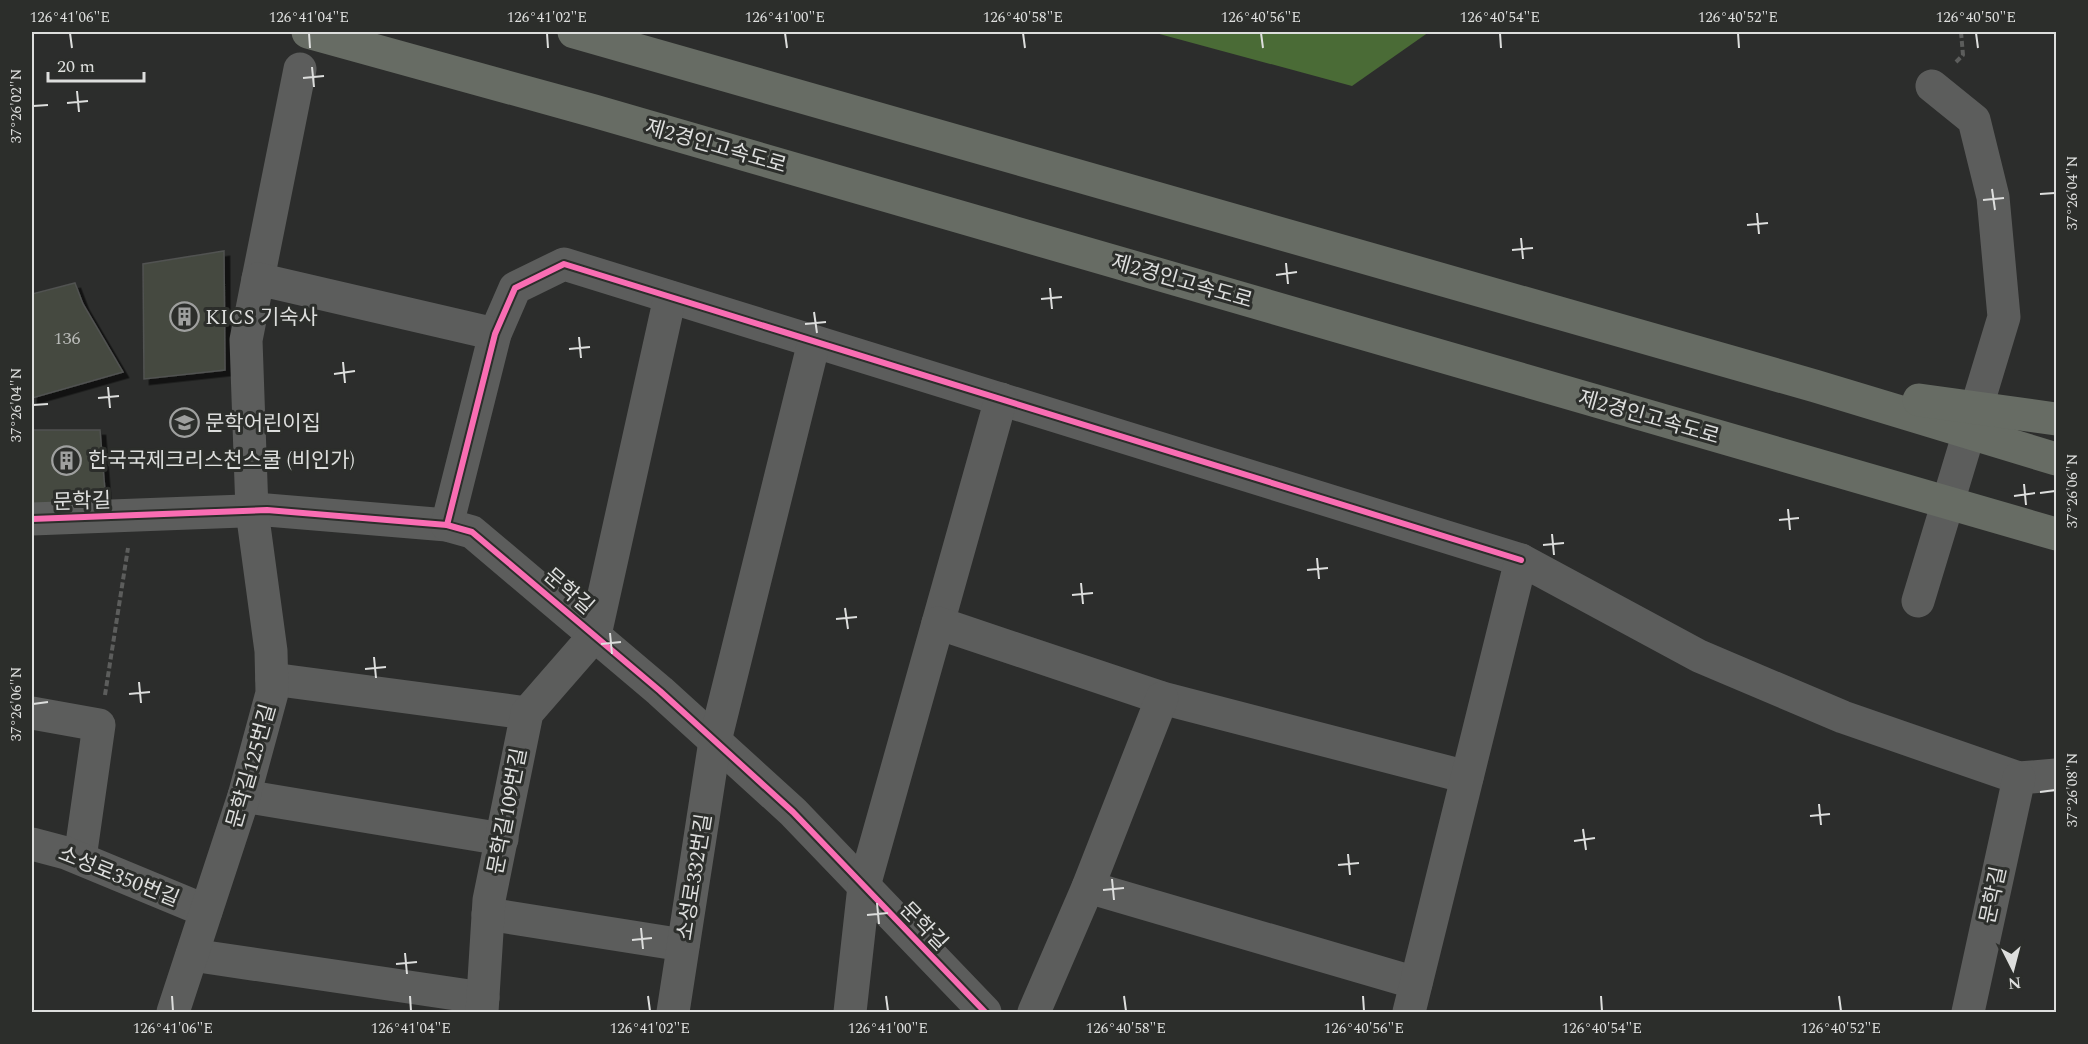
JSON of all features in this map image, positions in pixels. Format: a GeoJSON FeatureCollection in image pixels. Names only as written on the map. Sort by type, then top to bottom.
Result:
{"type":"FeatureCollection","features":[{"type":"Feature","properties":{"kind":"highway","name":"제2경인고속도로"},"geometry":{"type":"LineString","coordinates":[[308,32],[629,121],[2056,534]]}},
{"type":"Feature","properties":{"kind":"highway"},"geometry":{"type":"LineString","coordinates":[[574,32],[1815,386],[2056,459]]}},
{"type":"Feature","properties":{"kind":"highway"},"geometry":{"type":"LineString","coordinates":[[1815,386],[2056,419]]}},
{"type":"Feature","properties":{"kind":"street","name":"문학길125번길"},"geometry":{"type":"LineString","coordinates":[[173,1012],[244,796],[272,693],[271,651],[252,511],[246,339],[300,69]]}},
{"type":"Feature","properties":{"kind":"street"},"geometry":{"type":"LineString","coordinates":[[1918,601],[2004,317],[1993,197],[1974,120],[1932,87]]}},
{"type":"Feature","properties":{"kind":"street"},"geometry":{"type":"LineString","coordinates":[[447,525],[495,334],[515,288],[564,264],[1521,560],[1699,656],[1843,717],[2019,777],[2056,775]]}},
{"type":"Feature","properties":{"kind":"street"},"geometry":{"type":"LineString","coordinates":[[258,279],[495,334]]}},
{"type":"Feature","properties":{"kind":"street"},"geometry":{"type":"LineString","coordinates":[[272,679],[526,713],[595,635],[670,297]]}},
{"type":"Feature","properties":{"kind":"street","name":"소성로332번길"},"geometry":{"type":"LineString","coordinates":[[673,1012],[715,741],[814,342]]}},
{"type":"Feature","properties":{"kind":"street"},"geometry":{"type":"LineString","coordinates":[[850,1012],[864,886],[1001,399]]}},
{"type":"Feature","properties":{"kind":"street","name":"문학길"},"geometry":{"type":"LineString","coordinates":[[32,519],[252,511],[447,525],[472,532],[595,635],[793,812],[985,1012]]}},
{"type":"Feature","properties":{"kind":"street"},"geometry":{"type":"LineString","coordinates":[[1088,887],[1412,998],[1521,560]]}},
{"type":"Feature","properties":{"kind":"street"},"geometry":{"type":"LineString","coordinates":[[938,623],[1162,698],[1467,777]]}},
{"type":"Feature","properties":{"kind":"street"},"geometry":{"type":"LineString","coordinates":[[1035,1012],[1088,887],[1162,698]]}},
{"type":"Feature","properties":{"kind":"street"},"geometry":{"type":"LineString","coordinates":[[32,713],[99,725],[80,858]]}},
{"type":"Feature","properties":{"kind":"street","name":"문학길109번길"},"geometry":{"type":"LineString","coordinates":[[482,1005],[488,914],[526,713]]}},
{"type":"Feature","properties":{"kind":"street","name":"문학길"},"geometry":{"type":"LineString","coordinates":[[1968,1012],[2019,777]]}},
{"type":"Feature","properties":{"kind":"street"},"geometry":{"type":"LineString","coordinates":[[244,796],[502,839]]}},
{"type":"Feature","properties":{"kind":"street","name":"소성로350번길"},"geometry":{"type":"LineString","coordinates":[[32,844],[80,858],[206,911]]}},
{"type":"Feature","properties":{"kind":"street"},"geometry":{"type":"LineString","coordinates":[[488,914],[683,945]]}},
{"type":"Feature","properties":{"kind":"street"},"geometry":{"type":"LineString","coordinates":[[192,955],[482,1005]]}},
{"type":"Feature","properties":{"kind":"path"},"geometry":{"type":"LineString","coordinates":[[99,725],[128,558],[126,516]]}},
{"type":"Feature","properties":{"kind":"green space"},"geometry":{"type":"Polygon","coordinates":[[[1152,32],[1429,32],[1352,86],[1152,32]]]}},
{"type":"Feature","properties":{"kind":"building","name":"KICS 기숙사"},"geometry":{"type":"Polygon","coordinates":[[[224,251],[225,370],[144,379],[143,264],[224,251]]]}},
{"type":"Feature","properties":{"kind":"building"},"geometry":{"type":"Polygon","coordinates":[[[75,283],[83,304],[123,372],[32,398],[32,294],[75,283]]]}},
{"type":"Feature","properties":{"kind":"building","name":"한국국제크리스천스쿨 (비인가)"},"geometry":{"type":"Polygon","coordinates":[[[32,430],[100,430],[106,503],[32,506],[32,430]]]}},
{"type":"Feature","properties":{"kind":"cycle path"},"geometry":{"type":"LineString","coordinates":[[447,525],[495,334],[515,288],[564,264],[1521,560]]}},
{"type":"Feature","properties":{"kind":"cycle path"},"geometry":{"type":"LineString","coordinates":[[32,519],[267,510],[447,525],[472,532],[660,691],[793,812],[985,1012]]}},
{"type":"Feature","properties":{"kind":"place","name":"KICS 기숙사"},"geometry":{"type":"Point","coordinates":[184,317]}},
{"type":"Feature","properties":{"kind":"place","name":"문학어린이집"},"geometry":{"type":"Point","coordinates":[184,423]}},
{"type":"Feature","properties":{"kind":"place","name":"한국국제크리스천스쿨 (비인가)"},"geometry":{"type":"Point","coordinates":[67,460]}}]}
